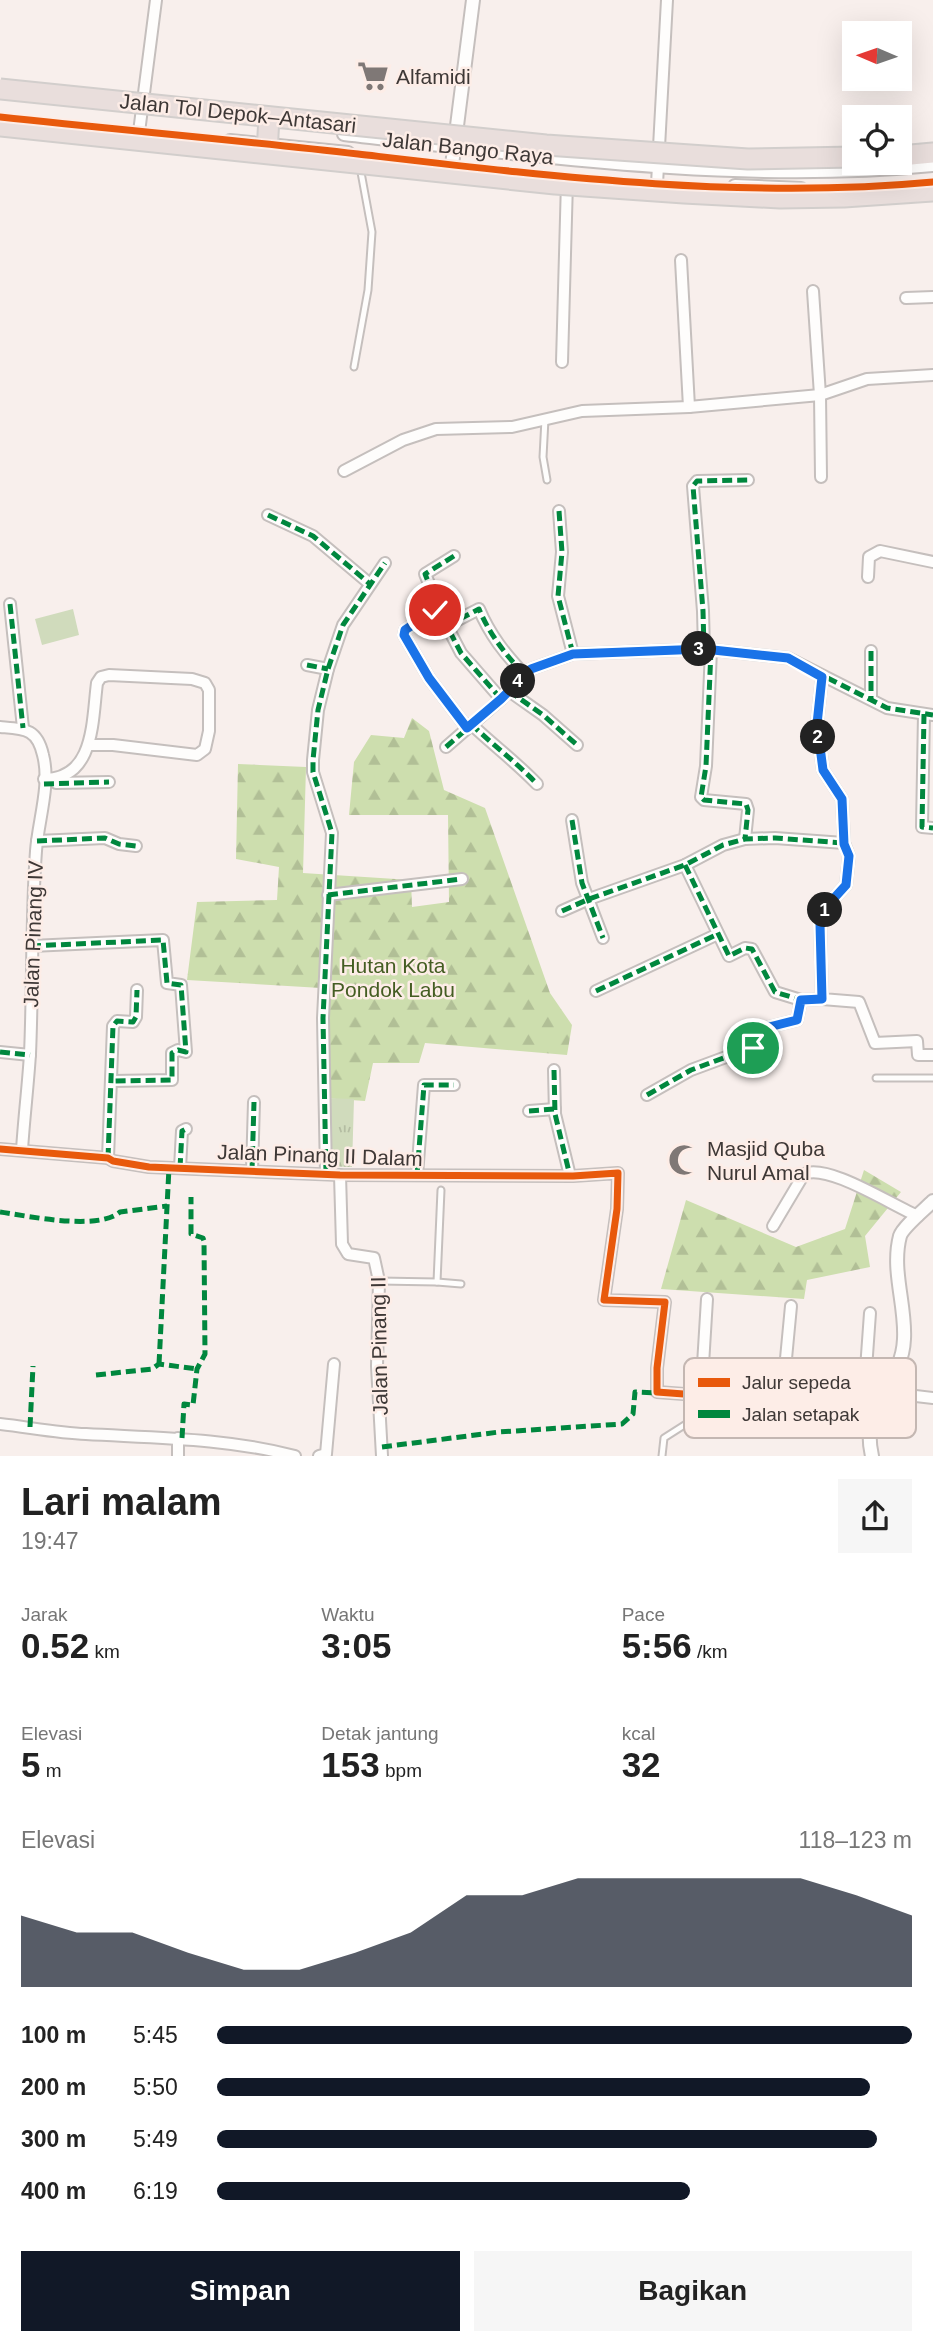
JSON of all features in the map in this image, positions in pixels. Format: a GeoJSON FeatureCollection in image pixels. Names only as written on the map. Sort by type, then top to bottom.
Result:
{"type":"FeatureCollection","features":[{"type":"Feature","properties":{"kind":"highway","name":"Jalan Tol Depok–Antasari"},"geometry":{"type":"LineString","coordinates":[[0,89],[275,121],[546,145],[748,159],[842,157]]}},
{"type":"Feature","properties":{"kind":"highway"},"geometry":{"type":"LineString","coordinates":[[273,149],[275,121]]}},
{"type":"Feature","properties":{"kind":"highway","name":"Jalan Tol Depok–Antasari"},"geometry":{"type":"LineString","coordinates":[[0,126],[273,149],[555,184],[684,193],[780,198],[844,197],[929,186]]}},
{"type":"Feature","properties":{"kind":"street"},"geometry":{"type":"LineString","coordinates":[[139,132],[156,0]]}},
{"type":"Feature","properties":{"kind":"street"},"geometry":{"type":"LineString","coordinates":[[452,165],[473,0]]}},
{"type":"Feature","properties":{"kind":"street"},"geometry":{"type":"LineString","coordinates":[[657,184],[667,0]]}},
{"type":"Feature","properties":{"kind":"street","name":"Jalan Bango Raya"},"geometry":{"type":"LineString","coordinates":[[0,99],[140,113],[275,121],[580,160],[734,171],[807,172],[928,161]]}},
{"type":"Feature","properties":{"kind":"street","name":"Jalan Bango Raya"},"geometry":{"type":"LineString","coordinates":[[0,117],[273,149],[358,154],[657,184],[807,189],[929,186]]}},
{"type":"Feature","properties":{"kind":"street"},"geometry":{"type":"LineString","coordinates":[[928,161],[929,186]]}},
{"type":"Feature","properties":{"kind":"street"},"geometry":{"type":"LineString","coordinates":[[562,362],[567,176]]}},
{"type":"Feature","properties":{"kind":"street"},"geometry":{"type":"LineString","coordinates":[[681,260],[689,407]]}},
{"type":"Feature","properties":{"kind":"street"},"geometry":{"type":"LineString","coordinates":[[813,291],[820,396],[821,477]]}},
{"type":"Feature","properties":{"kind":"street"},"geometry":{"type":"LineString","coordinates":[[906,298],[933,297]]}},
{"type":"Feature","properties":{"kind":"street"},"geometry":{"type":"LineString","coordinates":[[344,471],[402,440],[436,429],[512,427],[582,411],[689,407],[820,396],[867,379],[933,375]]}},
{"type":"Feature","properties":{"kind":"street"},"geometry":{"type":"LineString","coordinates":[[746,839],[746,804],[704,800],[701,797],[706,766],[707,650],[693,486],[697,481],[748,480]]}},
{"type":"Feature","properties":{"kind":"street"},"geometry":{"type":"LineString","coordinates":[[559,511],[562,552],[558,596],[573,654]]}},
{"type":"Feature","properties":{"kind":"street"},"geometry":{"type":"LineString","coordinates":[[268,515],[313,536],[370,584]]}},
{"type":"Feature","properties":{"kind":"street"},"geometry":{"type":"LineString","coordinates":[[868,577],[869,557],[880,551],[933,562]]}},
{"type":"Feature","properties":{"kind":"street"},"geometry":{"type":"LineString","coordinates":[[454,556],[425,574],[435,598],[435,610],[405,630],[404,635],[429,678],[469,726],[513,759],[537,784]]}},
{"type":"Feature","properties":{"kind":"street","name":"Jalan Pinang II Dalam"},"geometry":{"type":"LineString","coordinates":[[327,1174],[323,1018],[332,833],[313,772],[313,760],[318,710],[343,625],[385,564]]}},
{"type":"Feature","properties":{"kind":"street"},"geometry":{"type":"LineString","coordinates":[[0,727],[23,729],[10,604]]}},
{"type":"Feature","properties":{"kind":"street"},"geometry":{"type":"LineString","coordinates":[[524,674],[500,648],[479,609],[449,625],[461,653],[505,695],[543,715],[577,745]]}},
{"type":"Feature","properties":{"kind":"street"},"geometry":{"type":"LineString","coordinates":[[446,747],[505,695],[524,674],[573,654],[707,650],[788,658],[887,708],[929,715],[922,827],[933,828]]}},
{"type":"Feature","properties":{"kind":"street"},"geometry":{"type":"LineString","coordinates":[[871,651],[872,699]]}},
{"type":"Feature","properties":{"kind":"street"},"geometry":{"type":"LineString","coordinates":[[307,665],[328,669]]}},
{"type":"Feature","properties":{"kind":"street"},"geometry":{"type":"LineString","coordinates":[[44,782],[65,777],[76,769],[89,745],[97,683],[101,677],[109,675],[192,679],[205,683],[209,690],[209,732],[205,749],[197,755],[113,745],[89,745]]}},
{"type":"Feature","properties":{"kind":"street"},"geometry":{"type":"LineString","coordinates":[[822,677],[817,724],[823,770],[842,799],[844,844],[849,856],[846,885],[826,907],[820,924],[822,999]]}},
{"type":"Feature","properties":{"kind":"street","name":"Jalan Pinang IV"},"geometry":{"type":"LineString","coordinates":[[22,1150],[30,1055],[37,841],[44,782],[44,757],[38,741],[31,732],[23,729]]}},
{"type":"Feature","properties":{"kind":"street"},"geometry":{"type":"LineString","coordinates":[[44,782],[109,782]]}},
{"type":"Feature","properties":{"kind":"street"},"geometry":{"type":"LineString","coordinates":[[572,820],[582,883],[603,938]]}},
{"type":"Feature","properties":{"kind":"street"},"geometry":{"type":"LineString","coordinates":[[37,841],[105,838],[119,844],[136,846]]}},
{"type":"Feature","properties":{"kind":"street"},"geometry":{"type":"LineString","coordinates":[[562,911],[589,898],[685,864],[723,845],[746,839],[775,838],[844,844]]}},
{"type":"Feature","properties":{"kind":"street"},"geometry":{"type":"LineString","coordinates":[[685,864],[729,956],[745,948],[752,949],[775,992],[801,1000],[859,1002],[875,1043],[917,1041],[918,1055],[933,1055]]}},
{"type":"Feature","properties":{"kind":"street"},"geometry":{"type":"LineString","coordinates":[[328,895],[462,879]]}},
{"type":"Feature","properties":{"kind":"street"},"geometry":{"type":"LineString","coordinates":[[596,991],[718,934]]}},
{"type":"Feature","properties":{"kind":"street"},"geometry":{"type":"LineString","coordinates":[[32,946],[163,940],[167,983],[181,985],[186,1052],[178,1050],[172,1054],[172,1080],[112,1081]]}},
{"type":"Feature","properties":{"kind":"street"},"geometry":{"type":"LineString","coordinates":[[108,1158],[113,1026],[117,1021],[133,1022],[136,1017],[137,990]]}},
{"type":"Feature","properties":{"kind":"street"},"geometry":{"type":"LineString","coordinates":[[647,1095],[691,1070],[753,1048],[765,1028],[797,1020],[801,1000]]}},
{"type":"Feature","properties":{"kind":"street"},"geometry":{"type":"LineString","coordinates":[[0,1052],[30,1055]]}},
{"type":"Feature","properties":{"kind":"street"},"geometry":{"type":"LineString","coordinates":[[554,1070],[570,1176]]}},
{"type":"Feature","properties":{"kind":"street"},"geometry":{"type":"LineString","coordinates":[[418,1175],[423,1087],[427,1083],[454,1085]]}},
{"type":"Feature","properties":{"kind":"street"},"geometry":{"type":"LineString","coordinates":[[252,1171],[254,1102]]}},
{"type":"Feature","properties":{"kind":"street"},"geometry":{"type":"LineString","coordinates":[[528,1111],[559,1112]]}},
{"type":"Feature","properties":{"kind":"street"},"geometry":{"type":"LineString","coordinates":[[180,1168],[182,1131],[186,1129]]}},
{"type":"Feature","properties":{"kind":"street"},"geometry":{"type":"LineString","coordinates":[[0,1149],[22,1150]]}},
{"type":"Feature","properties":{"kind":"street","name":"Jalan Pinang II Dalam"},"geometry":{"type":"LineString","coordinates":[[22,1150],[108,1158],[149,1167],[340,1175],[618,1174],[617,1209],[604,1300],[664,1302],[657,1392],[684,1394]]}},
{"type":"Feature","properties":{"kind":"street"},"geometry":{"type":"LineString","coordinates":[[773,1226],[804,1174],[812,1171],[853,1183],[918,1216]]}},
{"type":"Feature","properties":{"kind":"street","name":"Jalan Pinang II"},"geometry":{"type":"LineString","coordinates":[[340,1175],[342,1244],[348,1254],[373,1258],[379,1281],[377,1366],[382,1456]]}},
{"type":"Feature","properties":{"kind":"street"},"geometry":{"type":"LineString","coordinates":[[900,1358],[905,1340],[897,1255],[901,1233],[933,1201]]}},
{"type":"Feature","properties":{"kind":"street"},"geometry":{"type":"LineString","coordinates":[[703,1358],[706,1299]]}},
{"type":"Feature","properties":{"kind":"street"},"geometry":{"type":"LineString","coordinates":[[786,1358],[791,1307]]}},
{"type":"Feature","properties":{"kind":"street"},"geometry":{"type":"LineString","coordinates":[[867,1358],[870,1312]]}},
{"type":"Feature","properties":{"kind":"street"},"geometry":{"type":"LineString","coordinates":[[319,1456],[327,1454],[334,1364]]}},
{"type":"Feature","properties":{"kind":"street"},"geometry":{"type":"LineString","coordinates":[[0,1424],[82,1434],[178,1438],[295,1456]]}},
{"type":"Feature","properties":{"kind":"street"},"geometry":{"type":"LineString","coordinates":[[178,1438],[178,1456]]}},
{"type":"Feature","properties":{"kind":"street"},"geometry":{"type":"LineString","coordinates":[[870,1438],[872,1456]]}},
{"type":"Feature","properties":{"kind":"lane"},"geometry":{"type":"LineString","coordinates":[[354,368],[368,290],[372,232],[358,154]]}},
{"type":"Feature","properties":{"kind":"lane"},"geometry":{"type":"LineString","coordinates":[[545,419],[543,457],[547,480]]}},
{"type":"Feature","properties":{"kind":"lane"},"geometry":{"type":"LineString","coordinates":[[876,1078],[933,1077]]}},
{"type":"Feature","properties":{"kind":"lane"},"geometry":{"type":"LineString","coordinates":[[437,1282],[441,1190]]}},
{"type":"Feature","properties":{"kind":"lane"},"geometry":{"type":"LineString","coordinates":[[379,1281],[461,1284]]}},
{"type":"Feature","properties":{"kind":"lane"},"geometry":{"type":"LineString","coordinates":[[662,1456],[664,1438],[684,1425]]}},
{"type":"Feature","properties":{"kind":"green space"},"geometry":{"type":"Polygon","coordinates":[[[73,609],[79,635],[42,645],[35,619],[73,609]]]}},
{"type":"Feature","properties":{"kind":"green space","name":"Hutan Kota Pondok Labu"},"geometry":{"type":"Polygon","coordinates":[[[412,718],[429,731],[444,790],[485,808],[550,993],[572,1025],[567,1055],[425,1043],[419,1063],[373,1063],[365,1101],[322,1098],[321,988],[187,980],[197,902],[277,900],[279,867],[236,859],[238,764],[306,767],[303,873],[411,880],[412,907],[449,902],[448,815],[349,815],[354,762],[371,735],[404,738],[412,718]]]}},
{"type":"Feature","properties":{"kind":"green space"},"geometry":{"type":"Polygon","coordinates":[[[324,1098],[354,1099],[352,1167],[321,1166],[324,1098]]]}},
{"type":"Feature","properties":{"kind":"green space"},"geometry":{"type":"Polygon","coordinates":[[[864,1170],[901,1192],[865,1236],[870,1267],[807,1280],[804,1299],[661,1289],[686,1200],[796,1247],[845,1229],[864,1170]]]}},
{"type":"Feature","properties":{"kind":"marked path"},"geometry":{"type":"LineString","coordinates":[[704,649],[693,486],[697,481],[748,480]]}},
{"type":"Feature","properties":{"kind":"marked path"},"geometry":{"type":"LineString","coordinates":[[559,511],[562,552],[558,596],[573,654]]}},
{"type":"Feature","properties":{"kind":"marked path"},"geometry":{"type":"LineString","coordinates":[[268,515],[313,536],[370,584]]}},
{"type":"Feature","properties":{"kind":"marked path"},"geometry":{"type":"LineString","coordinates":[[454,556],[425,574],[435,598],[435,610],[405,630],[404,635],[429,678],[467,728]]}},
{"type":"Feature","properties":{"kind":"marked path"},"geometry":{"type":"LineString","coordinates":[[326,1174],[323,1018],[332,833],[313,772],[313,760],[318,710],[343,625],[385,563]]}},
{"type":"Feature","properties":{"kind":"marked path"},"geometry":{"type":"LineString","coordinates":[[10,604],[23,728]]}},
{"type":"Feature","properties":{"kind":"marked path"},"geometry":{"type":"LineString","coordinates":[[501,699],[461,653],[448,628],[450,624],[479,609],[499,644],[524,674]]}},
{"type":"Feature","properties":{"kind":"marked path"},"geometry":{"type":"LineString","coordinates":[[446,747],[531,669],[573,654],[704,649],[788,658],[887,708],[933,715]]}},
{"type":"Feature","properties":{"kind":"marked path"},"geometry":{"type":"LineString","coordinates":[[711,650],[706,766],[701,797],[704,800],[746,804],[748,810],[745,839]]}},
{"type":"Feature","properties":{"kind":"marked path"},"geometry":{"type":"LineString","coordinates":[[871,651],[871,699]]}},
{"type":"Feature","properties":{"kind":"marked path"},"geometry":{"type":"LineString","coordinates":[[307,665],[328,669]]}},
{"type":"Feature","properties":{"kind":"marked path"},"geometry":{"type":"LineString","coordinates":[[509,691],[543,715],[577,745]]}},
{"type":"Feature","properties":{"kind":"marked path"},"geometry":{"type":"LineString","coordinates":[[924,714],[922,827],[933,828]]}},
{"type":"Feature","properties":{"kind":"marked path"},"geometry":{"type":"LineString","coordinates":[[471,724],[537,784]]}},
{"type":"Feature","properties":{"kind":"marked path"},"geometry":{"type":"LineString","coordinates":[[44,784],[109,782]]}},
{"type":"Feature","properties":{"kind":"marked path"},"geometry":{"type":"LineString","coordinates":[[572,820],[582,883],[603,938]]}},
{"type":"Feature","properties":{"kind":"marked path"},"geometry":{"type":"LineString","coordinates":[[37,841],[105,838],[119,844],[136,846]]}},
{"type":"Feature","properties":{"kind":"marked path"},"geometry":{"type":"LineString","coordinates":[[562,911],[685,865],[723,845],[745,839],[775,838],[844,843]]}},
{"type":"Feature","properties":{"kind":"marked path"},"geometry":{"type":"LineString","coordinates":[[685,865],[729,956],[745,948],[752,949],[775,992],[801,1000],[822,999]]}},
{"type":"Feature","properties":{"kind":"marked path"},"geometry":{"type":"LineString","coordinates":[[328,895],[462,879]]}},
{"type":"Feature","properties":{"kind":"marked path"},"geometry":{"type":"LineString","coordinates":[[596,991],[718,934]]}},
{"type":"Feature","properties":{"kind":"marked path"},"geometry":{"type":"LineString","coordinates":[[31,946],[163,940],[167,983],[181,985],[186,1052],[178,1050],[172,1053],[172,1080],[112,1081]]}},
{"type":"Feature","properties":{"kind":"marked path"},"geometry":{"type":"LineString","coordinates":[[108,1158],[113,1026],[117,1021],[133,1022],[136,1017],[137,990]]}},
{"type":"Feature","properties":{"kind":"marked path"},"geometry":{"type":"LineString","coordinates":[[647,1095],[691,1070],[753,1047],[765,1028],[797,1020],[801,1000]]}},
{"type":"Feature","properties":{"kind":"marked path"},"geometry":{"type":"LineString","coordinates":[[0,1052],[30,1055]]}},
{"type":"Feature","properties":{"kind":"marked path"},"geometry":{"type":"LineString","coordinates":[[554,1070],[555,1114],[570,1176]]}},
{"type":"Feature","properties":{"kind":"marked path"},"geometry":{"type":"LineString","coordinates":[[417,1175],[424,1085],[454,1085]]}},
{"type":"Feature","properties":{"kind":"marked path"},"geometry":{"type":"LineString","coordinates":[[252,1171],[254,1102]]}},
{"type":"Feature","properties":{"kind":"marked path"},"geometry":{"type":"LineString","coordinates":[[529,1111],[555,1109]]}},
{"type":"Feature","properties":{"kind":"marked path"},"geometry":{"type":"LineString","coordinates":[[180,1168],[182,1131],[186,1129]]}},
{"type":"Feature","properties":{"kind":"marked path"},"geometry":{"type":"LineString","coordinates":[[159,1364],[169,1168]]}},
{"type":"Feature","properties":{"kind":"marked path"},"geometry":{"type":"LineString","coordinates":[[182,1438],[184,1404],[193,1405],[197,1369],[205,1354],[204,1241],[203,1238],[191,1234],[191,1197]]}},
{"type":"Feature","properties":{"kind":"marked path"},"geometry":{"type":"LineString","coordinates":[[0,1212],[62,1221],[96,1221],[110,1218],[120,1212],[167,1206]]}},
{"type":"Feature","properties":{"kind":"marked path"},"geometry":{"type":"LineString","coordinates":[[96,1375],[152,1369],[159,1364],[197,1369]]}},
{"type":"Feature","properties":{"kind":"marked path"},"geometry":{"type":"LineString","coordinates":[[30,1427],[33,1366]]}},
{"type":"Feature","properties":{"kind":"marked path"},"geometry":{"type":"LineString","coordinates":[[382,1447],[499,1432],[622,1424],[633,1414],[635,1392],[661,1393]]}},
{"type":"Feature","properties":{"kind":"cycle path"},"geometry":{"type":"LineString","coordinates":[[0,117],[645,183],[789,188],[933,182]]}},
{"type":"Feature","properties":{"kind":"cycle path"},"geometry":{"type":"LineString","coordinates":[[0,1149],[108,1158],[149,1167],[340,1175],[573,1176],[618,1173],[617,1209],[604,1300],[665,1302],[657,1368],[657,1392],[684,1394]]}},
{"type":"Feature","properties":{"kind":"place","name":"Alfamidi"},"geometry":{"type":"Point","coordinates":[373,76]}},
{"type":"Feature","properties":{"kind":"place","name":"Masjid Quba Nurul Amal"},"geometry":{"type":"Point","coordinates":[684,1160]}},
{"type":"Feature","properties":{"kind":"route"},"geometry":{"type":"LineString","coordinates":[[435,610],[405,630],[404,635],[429,678],[467,728],[531,669],[573,654],[704,649],[788,658],[822,677],[817,724],[823,770],[842,799],[844,844],[849,856],[846,885],[826,907],[820,924],[822,999],[801,1000],[797,1020],[765,1028],[753,1048]]}}]}
